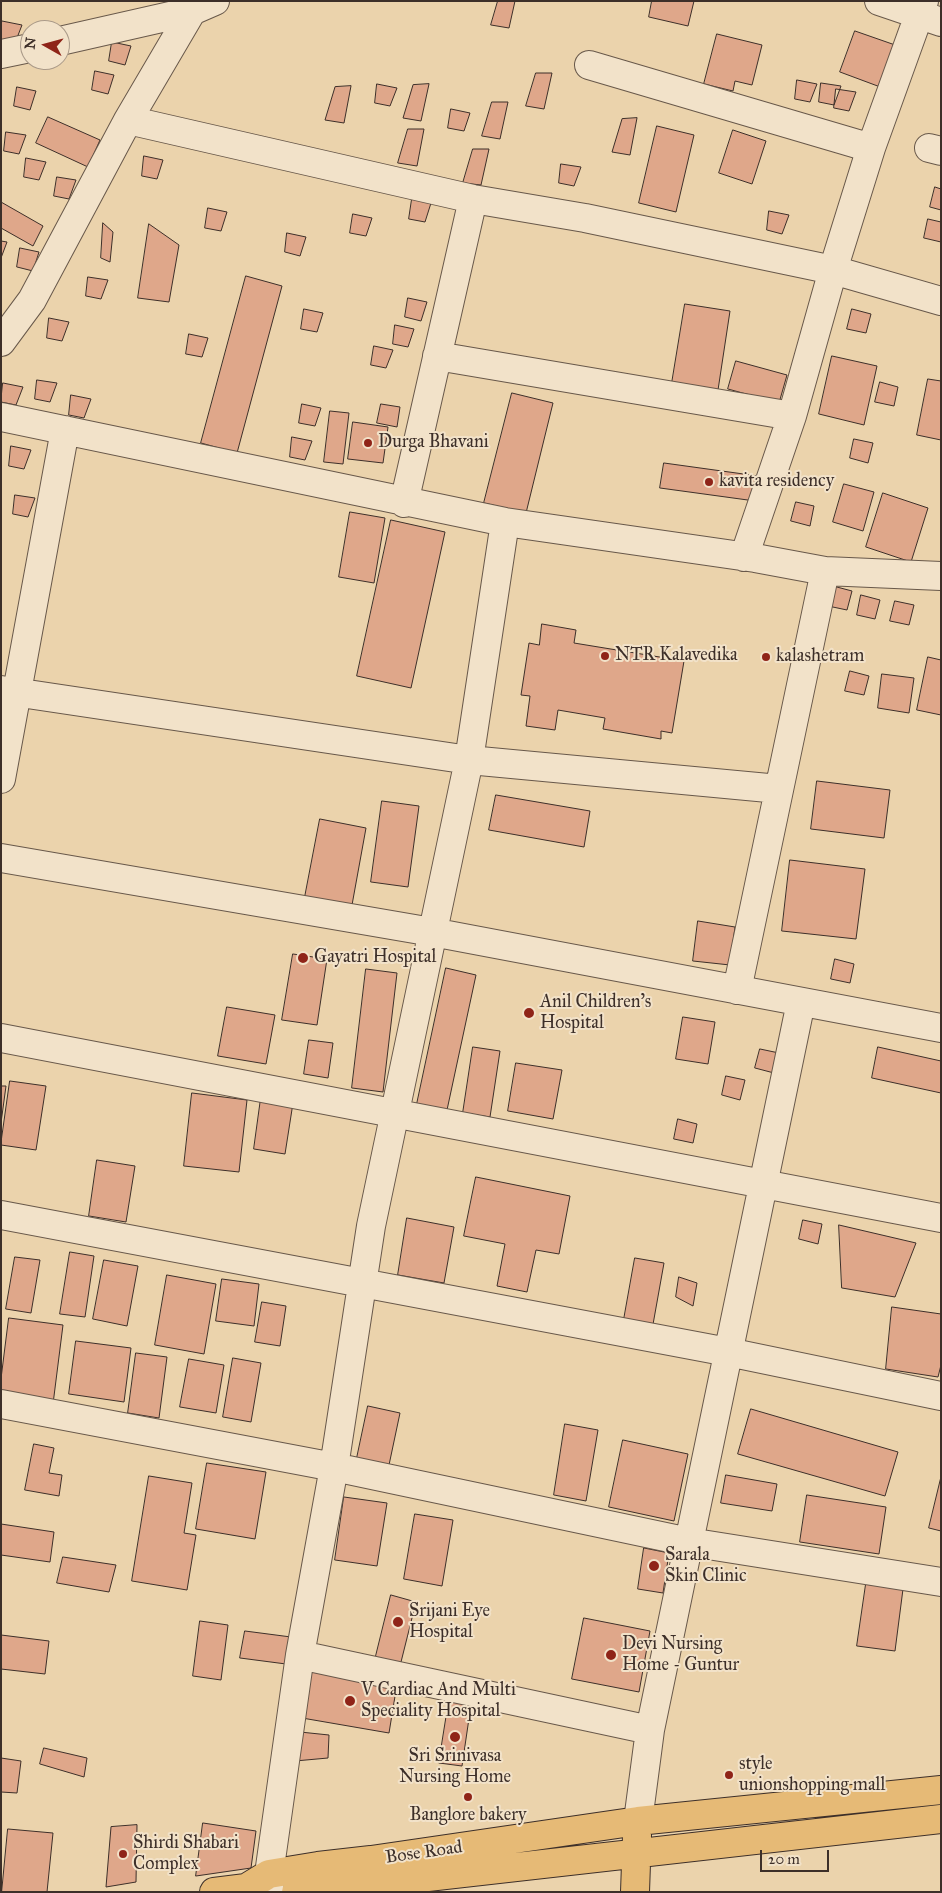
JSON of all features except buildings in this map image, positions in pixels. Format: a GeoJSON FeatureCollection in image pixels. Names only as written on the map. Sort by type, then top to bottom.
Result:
{"type":"FeatureCollection","features":[{"type":"Feature","properties":{"kind":"main road","name":"Bose Road"},"geometry":{"type":"LineString","coordinates":[[214,1892],[261,1886],[638,1821],[941,1790]]}},
{"type":"Feature","properties":{"kind":"main road"},"geometry":{"type":"LineString","coordinates":[[296,1892],[636,1852],[941,1819]]}},
{"type":"Feature","properties":{"kind":"main road"},"geometry":{"type":"LineString","coordinates":[[635,1892],[638,1821]]}},
{"type":"Feature","properties":{"kind":"street"},"geometry":{"type":"LineString","coordinates":[[744,557],[792,416],[833,270],[871,148],[928,12],[879,1]]}},
{"type":"Feature","properties":{"kind":"street"},"geometry":{"type":"LineString","coordinates":[[70,38],[204,5]]}},
{"type":"Feature","properties":{"kind":"street"},"geometry":{"type":"LineString","coordinates":[[1,342],[32,300],[128,120],[204,5]]}},
{"type":"Feature","properties":{"kind":"street"},"geometry":{"type":"LineString","coordinates":[[1,54],[20,50]]}},
{"type":"Feature","properties":{"kind":"street"},"geometry":{"type":"LineString","coordinates":[[589,65],[871,148]]}},
{"type":"Feature","properties":{"kind":"street"},"geometry":{"type":"LineString","coordinates":[[128,120],[472,198],[585,218],[833,270],[941,301]]}},
{"type":"Feature","properties":{"kind":"street"},"geometry":{"type":"LineString","coordinates":[[404,502],[472,198]]}},
{"type":"Feature","properties":{"kind":"street"},"geometry":{"type":"LineString","coordinates":[[437,356],[792,416]]}},
{"type":"Feature","properties":{"kind":"street"},"geometry":{"type":"LineString","coordinates":[[1,417],[505,522],[744,557],[825,571],[941,576]]}},
{"type":"Feature","properties":{"kind":"street"},"geometry":{"type":"LineString","coordinates":[[1,779],[9,691],[66,430]]}},
{"type":"Feature","properties":{"kind":"street"},"geometry":{"type":"LineString","coordinates":[[261,1886],[334,1467],[371,1226],[469,760],[505,522]]}},
{"type":"Feature","properties":{"kind":"street"},"geometry":{"type":"LineString","coordinates":[[737,990],[825,571]]}},
{"type":"Feature","properties":{"kind":"street"},"geometry":{"type":"LineString","coordinates":[[9,691],[469,760],[779,789]]}},
{"type":"Feature","properties":{"kind":"street"},"geometry":{"type":"LineString","coordinates":[[1,858],[432,932],[941,1028]]}},
{"type":"Feature","properties":{"kind":"street"},"geometry":{"type":"LineString","coordinates":[[638,1821],[650,1730],[802,1002]]}},
{"type":"Feature","properties":{"kind":"street"},"geometry":{"type":"LineString","coordinates":[[1,1038],[941,1218]]}},
{"type":"Feature","properties":{"kind":"street"},"geometry":{"type":"LineString","coordinates":[[1,1215],[728,1352],[941,1396]]}},
{"type":"Feature","properties":{"kind":"street"},"geometry":{"type":"LineString","coordinates":[[1,1404],[334,1467],[689,1542],[941,1582]]}},
{"type":"Feature","properties":{"kind":"street"},"geometry":{"type":"LineString","coordinates":[[300,1655],[650,1730]]}},
{"type":"Feature","properties":{"kind":"place","name":"Durga Bhavani"},"geometry":{"type":"Point","coordinates":[368,443]}},
{"type":"Feature","properties":{"kind":"place","name":"kavita residency"},"geometry":{"type":"Point","coordinates":[709,482]}},
{"type":"Feature","properties":{"kind":"place","name":"NTR Kalavedika"},"geometry":{"type":"Point","coordinates":[605,656]}},
{"type":"Feature","properties":{"kind":"place","name":"kalashetram"},"geometry":{"type":"Point","coordinates":[766,657]}},
{"type":"Feature","properties":{"kind":"place","name":"Gayatri Hospital"},"geometry":{"type":"Point","coordinates":[303,958]}},
{"type":"Feature","properties":{"kind":"place","name":"Anil Children's Hospital"},"geometry":{"type":"Point","coordinates":[529,1013]}},
{"type":"Feature","properties":{"kind":"place","name":"Sarala Skin Clinic"},"geometry":{"type":"Point","coordinates":[654,1566]}},
{"type":"Feature","properties":{"kind":"place","name":"Srijani Eye Hospital"},"geometry":{"type":"Point","coordinates":[398,1622]}},
{"type":"Feature","properties":{"kind":"place","name":"Devi Nursing Home - Guntur"},"geometry":{"type":"Point","coordinates":[611,1655]}},
{"type":"Feature","properties":{"kind":"place","name":"V Cardiac And Multi Speciality Hospital"},"geometry":{"type":"Point","coordinates":[350,1701]}},
{"type":"Feature","properties":{"kind":"place","name":"Sri Srinivasa Nursing Home"},"geometry":{"type":"Point","coordinates":[455,1737]}},
{"type":"Feature","properties":{"kind":"place","name":"style unionshopping mall"},"geometry":{"type":"Point","coordinates":[729,1775]}},
{"type":"Feature","properties":{"kind":"place","name":"Banglore bakery"},"geometry":{"type":"Point","coordinates":[468,1797]}},
{"type":"Feature","properties":{"kind":"place","name":"Shirdi Shabari Complex"},"geometry":{"type":"Point","coordinates":[123,1854]}}]}
